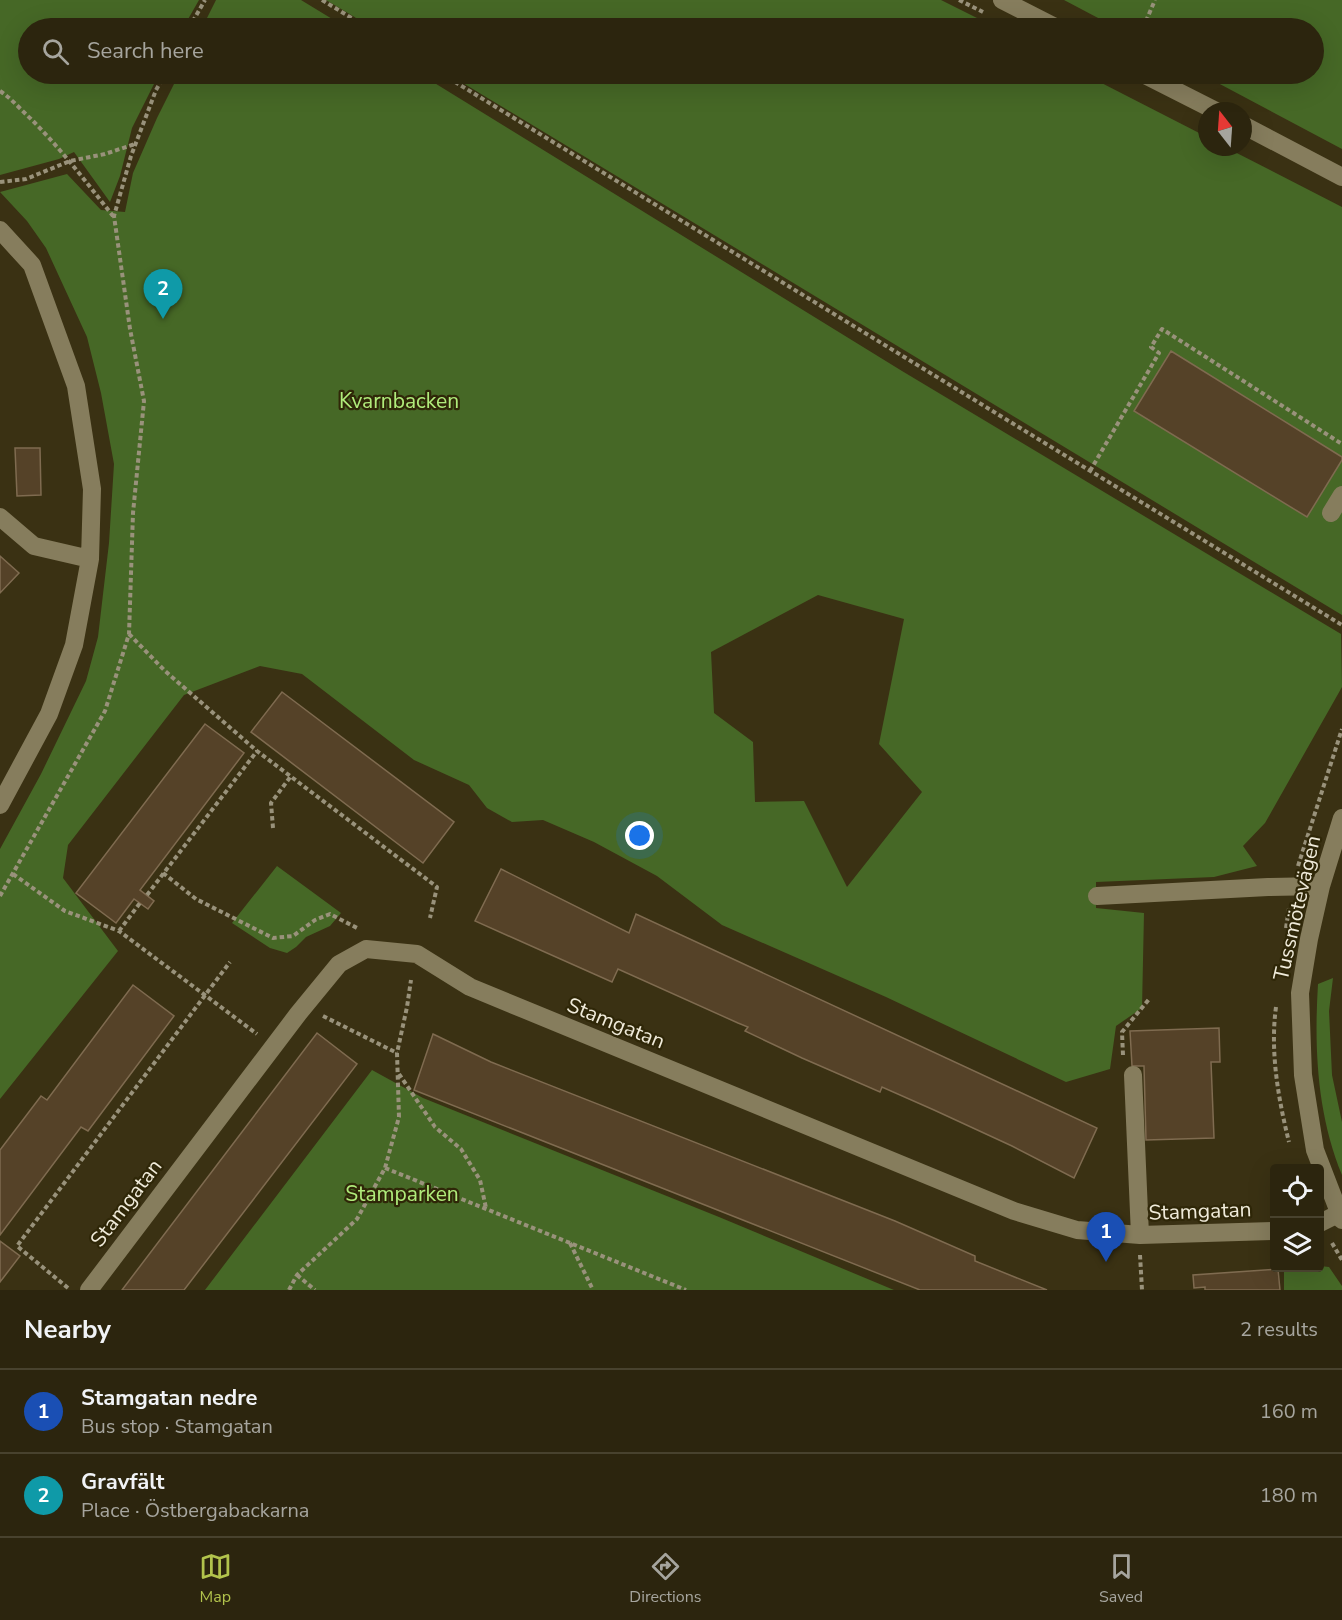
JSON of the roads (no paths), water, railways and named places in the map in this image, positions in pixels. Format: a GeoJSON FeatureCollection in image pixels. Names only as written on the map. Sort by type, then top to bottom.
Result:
{"type":"FeatureCollection","features":[{"type":"Feature","properties":{"kind":"street"},"geometry":{"type":"LineString","coordinates":[[1002,0],[1037,18]]}},
{"type":"Feature","properties":{"kind":"street"},"geometry":{"type":"LineString","coordinates":[[1163,84],[1198,102]]}},
{"type":"Feature","properties":{"kind":"street"},"geometry":{"type":"LineString","coordinates":[[1252,130],[1342,177]]}},
{"type":"Feature","properties":{"kind":"street"},"geometry":{"type":"LineString","coordinates":[[0,230],[32,265],[76,386],[92,489],[90,559],[74,645],[49,714],[0,805]]}},
{"type":"Feature","properties":{"kind":"street"},"geometry":{"type":"LineString","coordinates":[[1331,513],[1342,495]]}},
{"type":"Feature","properties":{"kind":"street"},"geometry":{"type":"LineString","coordinates":[[0,517],[34,546],[90,559]]}},
{"type":"Feature","properties":{"kind":"street","name":"Tussmötevägen"},"geometry":{"type":"LineString","coordinates":[[1340,1217],[1315,1150],[1303,1074],[1300,993],[1321,886],[1342,818]]}},
{"type":"Feature","properties":{"kind":"street"},"geometry":{"type":"LineString","coordinates":[[1097,896],[1321,886]]}},
{"type":"Feature","properties":{"kind":"street","name":"Stamgatan"},"geometry":{"type":"LineString","coordinates":[[89,1290],[298,1014],[339,964],[366,949],[417,954],[470,987],[1014,1211],[1077,1230],[1140,1235],[1270,1231]]}},
{"type":"Feature","properties":{"kind":"street"},"geometry":{"type":"LineString","coordinates":[[1133,1075],[1140,1235]]}},
{"type":"Feature","properties":{"kind":"street"},"geometry":{"type":"LineString","coordinates":[[1324,1222],[1340,1217]]}},
{"type":"Feature","properties":{"kind":"place","name":"Gravfält"},"geometry":{"type":"Point","coordinates":[163,319]}},
{"type":"Feature","properties":{"kind":"place","name":"Stamgatan nedre"},"geometry":{"type":"Point","coordinates":[1106,1262]}},
{"type":"Feature","properties":{"kind":"park label","name":"Kvarnbacken"},"geometry":{"type":"Point","coordinates":[399,401]}},
{"type":"Feature","properties":{"kind":"park label","name":"Stamparken"},"geometry":{"type":"Point","coordinates":[402,1194]}}]}
